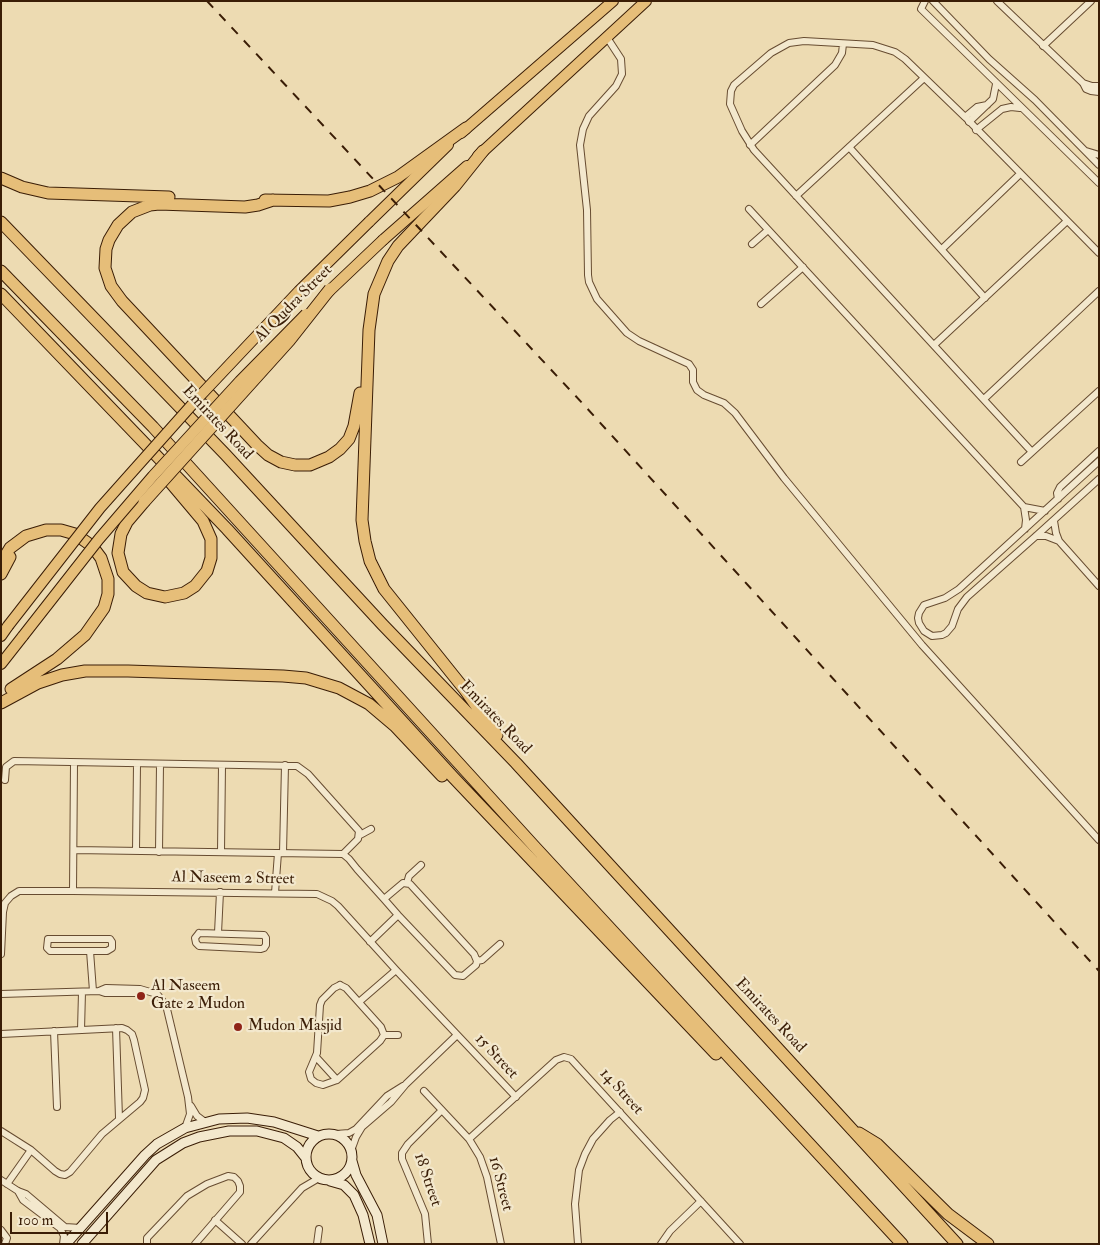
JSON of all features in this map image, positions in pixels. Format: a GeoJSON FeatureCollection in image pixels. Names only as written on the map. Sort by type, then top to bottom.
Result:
{"type":"FeatureCollection","features":[{"type":"Feature","properties":{"kind":"highway"},"geometry":{"type":"LineString","coordinates":[[1,178],[35,190],[61,194],[329,201],[370,191],[393,179],[466,128]]}},
{"type":"Feature","properties":{"kind":"highway"},"geometry":{"type":"LineString","coordinates":[[483,151],[455,186],[410,232],[388,261],[374,294],[368,344],[362,510],[364,540],[379,580],[390,597],[464,690],[516,763]]}},
{"type":"Feature","properties":{"kind":"highway"},"geometry":{"type":"LineString","coordinates":[[273,200],[245,207],[159,204],[150,205],[132,212],[118,224],[106,249],[105,268],[111,286],[122,301],[262,451],[274,459],[288,464],[310,465],[323,461],[335,454],[349,439],[356,420],[368,344]]}},
{"type":"Feature","properties":{"kind":"highway","name":"Emirates Road"},"geometry":{"type":"LineString","coordinates":[[1,222],[177,404],[383,625],[516,763],[957,1244]]}},
{"type":"Feature","properties":{"kind":"highway"},"geometry":{"type":"LineString","coordinates":[[1,270],[153,427],[534,846],[902,1244]]}},
{"type":"Feature","properties":{"kind":"highway"},"geometry":{"type":"LineString","coordinates":[[60,353],[74,378],[138,444],[206,527],[212,545],[210,565],[200,581],[184,593],[166,597],[147,593],[131,582],[123,572],[118,553],[121,534],[127,522],[144,502],[289,341],[330,289]]}},
{"type":"Feature","properties":{"kind":"highway"},"geometry":{"type":"LineString","coordinates":[[1,294],[60,353],[227,529],[452,776],[779,1121],[837,1174]]}},
{"type":"Feature","properties":{"kind":"highway"},"geometry":{"type":"LineString","coordinates":[[1,563],[10,548],[21,539],[39,531],[53,529],[75,534],[87,542],[97,552],[104,565],[108,579],[108,594],[99,616],[76,644],[1,697]]}},
{"type":"Feature","properties":{"kind":"highway"},"geometry":{"type":"LineString","coordinates":[[1,574],[8,559],[17,549],[28,541],[48,536],[61,536],[80,544],[90,554],[100,571],[103,585],[102,598],[93,617],[74,639],[38,672]]}},
{"type":"Feature","properties":{"kind":"highway"},"geometry":{"type":"LineString","coordinates":[[1,703],[26,688],[50,679],[96,670],[294,677],[317,681],[338,688],[369,704],[387,718],[567,908],[633,967]]}},
{"type":"Feature","properties":{"kind":"highway"},"geometry":{"type":"LineString","coordinates":[[853,1131],[866,1136],[877,1144],[948,1214],[988,1244]]}},
{"type":"Feature","properties":{"kind":"main road","name":"Al Qudra Street"},"geometry":{"type":"LineString","coordinates":[[1,636],[100,508],[198,398],[285,305],[466,128],[613,1]]}},
{"type":"Feature","properties":{"kind":"main road","name":"Al Qudra Street"},"geometry":{"type":"LineString","coordinates":[[1,664],[99,539],[176,450],[246,374],[330,289],[646,1]]}},
{"type":"Feature","properties":{"kind":"street"},"geometry":{"type":"LineString","coordinates":[[926,1],[921,9],[1099,183]]}},
{"type":"Feature","properties":{"kind":"street"},"geometry":{"type":"LineString","coordinates":[[933,1],[989,59],[1035,100],[1099,165]]}},
{"type":"Feature","properties":{"kind":"street"},"geometry":{"type":"LineString","coordinates":[[998,1],[1086,89],[1099,92]]}},
{"type":"Feature","properties":{"kind":"street"},"geometry":{"type":"LineString","coordinates":[[1043,46],[1090,1]]}},
{"type":"Feature","properties":{"kind":"street"},"geometry":{"type":"LineString","coordinates":[[606,36],[621,59],[622,74],[616,86],[589,116],[583,129],[580,145],[588,210],[588,275],[589,282],[597,299],[622,329],[633,338],[689,364],[693,370],[694,382],[698,390],[704,395],[724,403],[735,413],[784,478],[922,645],[1099,840]]}},
{"type":"Feature","properties":{"kind":"street"},"geometry":{"type":"LineString","coordinates":[[1032,452],[750,145],[730,104],[729,94],[734,85],[775,49],[784,45],[804,42],[873,45],[888,49],[905,59],[1099,252]]}},
{"type":"Feature","properties":{"kind":"street"},"geometry":{"type":"LineString","coordinates":[[750,145],[835,66],[842,53],[843,44]]}},
{"type":"Feature","properties":{"kind":"street"},"geometry":{"type":"LineString","coordinates":[[796,196],[924,78]]}},
{"type":"Feature","properties":{"kind":"street"},"geometry":{"type":"LineString","coordinates":[[1082,83],[1099,86]]}},
{"type":"Feature","properties":{"kind":"street"},"geometry":{"type":"LineString","coordinates":[[967,120],[991,102],[996,84]]}},
{"type":"Feature","properties":{"kind":"street"},"geometry":{"type":"LineString","coordinates":[[991,102],[1002,109]]}},
{"type":"Feature","properties":{"kind":"street"},"geometry":{"type":"LineString","coordinates":[[976,130],[1002,109],[1011,107],[1022,109]]}},
{"type":"Feature","properties":{"kind":"street"},"geometry":{"type":"LineString","coordinates":[[849,147],[985,298]]}},
{"type":"Feature","properties":{"kind":"street"},"geometry":{"type":"LineString","coordinates":[[1085,151],[1099,155]]}},
{"type":"Feature","properties":{"kind":"street"},"geometry":{"type":"LineString","coordinates":[[942,250],[1020,174]]}},
{"type":"Feature","properties":{"kind":"street"},"geometry":{"type":"LineString","coordinates":[[749,210],[1024,507],[1026,516],[1025,529]]}},
{"type":"Feature","properties":{"kind":"street"},"geometry":{"type":"LineString","coordinates":[[934,345],[1068,221]]}},
{"type":"Feature","properties":{"kind":"street"},"geometry":{"type":"LineString","coordinates":[[752,244],[768,230]]}},
{"type":"Feature","properties":{"kind":"street"},"geometry":{"type":"LineString","coordinates":[[761,304],[803,267]]}},
{"type":"Feature","properties":{"kind":"street"},"geometry":{"type":"LineString","coordinates":[[984,399],[1099,291]]}},
{"type":"Feature","properties":{"kind":"street"},"geometry":{"type":"LineString","coordinates":[[1021,462],[1099,391]]}},
{"type":"Feature","properties":{"kind":"street"},"geometry":{"type":"LineString","coordinates":[[1058,499],[1060,487],[1099,451]]}},
{"type":"Feature","properties":{"kind":"street"},"geometry":{"type":"LineString","coordinates":[[1099,462],[959,589],[945,598],[924,605],[918,618],[924,631],[932,636],[942,636],[946,633],[952,626],[958,609],[967,597],[1054,521],[1099,478]]}},
{"type":"Feature","properties":{"kind":"street"},"geometry":{"type":"LineString","coordinates":[[1024,507],[1045,511]]}},
{"type":"Feature","properties":{"kind":"street"},"geometry":{"type":"LineString","coordinates":[[1054,521],[1059,541],[1099,586]]}},
{"type":"Feature","properties":{"kind":"street"},"geometry":{"type":"LineString","coordinates":[[1036,536],[1046,536],[1059,541]]}},
{"type":"Feature","properties":{"kind":"street"},"geometry":{"type":"LineString","coordinates":[[5,780],[6,767],[14,761],[296,766],[308,774],[352,821],[359,830],[360,835]]}},
{"type":"Feature","properties":{"kind":"street"},"geometry":{"type":"LineString","coordinates":[[73,890],[74,763]]}},
{"type":"Feature","properties":{"kind":"street"},"geometry":{"type":"LineString","coordinates":[[136,851],[137,764]]}},
{"type":"Feature","properties":{"kind":"street"},"geometry":{"type":"LineString","coordinates":[[159,852],[160,764]]}},
{"type":"Feature","properties":{"kind":"street"},"geometry":{"type":"LineString","coordinates":[[221,852],[222,765]]}},
{"type":"Feature","properties":{"kind":"street"},"geometry":{"type":"LineString","coordinates":[[275,893],[280,853],[285,765]]}},
{"type":"Feature","properties":{"kind":"street"},"geometry":{"type":"LineString","coordinates":[[74,850],[343,854],[356,842],[360,835],[371,829]]}},
{"type":"Feature","properties":{"kind":"street"},"geometry":{"type":"LineString","coordinates":[[343,854],[398,915],[455,975],[459,977],[466,974],[476,965],[477,961],[474,954],[410,884],[403,883],[384,899]]}},
{"type":"Feature","properties":{"kind":"street"},"geometry":{"type":"LineString","coordinates":[[407,883],[409,876],[421,865]]}},
{"type":"Feature","properties":{"kind":"street","name":"Al Naseem 2 Street"},"geometry":{"type":"LineString","coordinates":[[1,954],[2,918],[5,903],[11,896],[20,892],[73,890],[275,893],[325,896],[338,906],[457,1035]]}},
{"type":"Feature","properties":{"kind":"street"},"geometry":{"type":"LineString","coordinates":[[218,933],[220,892]]}},
{"type":"Feature","properties":{"kind":"street"},"geometry":{"type":"LineString","coordinates":[[370,942],[398,915]]}},
{"type":"Feature","properties":{"kind":"street"},"geometry":{"type":"LineString","coordinates":[[199,933],[218,933],[264,935],[266,938],[265,946],[261,949],[211,947],[199,946],[196,943],[196,936],[199,933]]}},
{"type":"Feature","properties":{"kind":"street"},"geometry":{"type":"LineString","coordinates":[[50,939],[108,939],[112,942],[112,948],[109,951],[90,951],[50,951],[47,948],[47,943],[50,939]]}},
{"type":"Feature","properties":{"kind":"street"},"geometry":{"type":"LineString","coordinates":[[477,961],[482,960],[500,944]]}},
{"type":"Feature","properties":{"kind":"street"},"geometry":{"type":"LineString","coordinates":[[90,951],[96,991]]}},
{"type":"Feature","properties":{"kind":"street"},"geometry":{"type":"LineString","coordinates":[[359,1002],[396,970]]}},
{"type":"Feature","properties":{"kind":"street"},"geometry":{"type":"LineString","coordinates":[[340,985],[346,988],[381,1027],[384,1034],[380,1041],[337,1080],[323,1085],[311,1079],[309,1072],[316,1057],[320,1005],[322,1000],[334,988],[340,985]]}},
{"type":"Feature","properties":{"kind":"street"},"geometry":{"type":"LineString","coordinates":[[1,994],[82,992],[96,991],[103,988],[118,990],[138,988],[156,994],[166,1005],[188,1097],[190,1114],[185,1128]]}},
{"type":"Feature","properties":{"kind":"street"},"geometry":{"type":"LineString","coordinates":[[81,1030],[82,992]]}},
{"type":"Feature","properties":{"kind":"street"},"geometry":{"type":"LineString","coordinates":[[116,1028],[119,1118]]}},
{"type":"Feature","properties":{"kind":"street"},"geometry":{"type":"LineString","coordinates":[[1,1034],[116,1028],[127,1030],[132,1034],[145,1090],[140,1102],[102,1134],[70,1172],[65,1175],[55,1171],[30,1150],[1,1131]]}},
{"type":"Feature","properties":{"kind":"street"},"geometry":{"type":"LineString","coordinates":[[54,1031],[57,1108]]}},
{"type":"Feature","properties":{"kind":"street"},"geometry":{"type":"LineString","coordinates":[[384,1034],[398,1035]]}},
{"type":"Feature","properties":{"kind":"street"},"geometry":{"type":"LineString","coordinates":[[305,1156],[309,1145],[318,1136],[323,1134],[349,1133],[356,1129],[457,1035]]}},
{"type":"Feature","properties":{"kind":"street","name":"15 Street"},"geometry":{"type":"LineString","coordinates":[[457,1035],[516,1097]]}},
{"type":"Feature","properties":{"kind":"street"},"geometry":{"type":"LineString","coordinates":[[316,1057],[337,1080]]}},
{"type":"Feature","properties":{"kind":"street","name":"14 Street"},"geometry":{"type":"LineString","coordinates":[[468,1139],[556,1060],[564,1057],[571,1059],[740,1244]]}},
{"type":"Feature","properties":{"kind":"street","name":"16 Street"},"geometry":{"type":"LineString","coordinates":[[424,1091],[475,1148],[484,1166],[501,1244]]}},
{"type":"Feature","properties":{"kind":"street"},"geometry":{"type":"LineString","coordinates":[[188,1097],[194,1113],[205,1122]]}},
{"type":"Feature","properties":{"kind":"street"},"geometry":{"type":"LineString","coordinates":[[351,1151],[362,1127],[387,1101]]}},
{"type":"Feature","properties":{"kind":"street","name":"18 Street"},"geometry":{"type":"LineString","coordinates":[[428,1244],[425,1214],[402,1159],[402,1153],[408,1144],[442,1110]]}},
{"type":"Feature","properties":{"kind":"street"},"geometry":{"type":"LineString","coordinates":[[578,1244],[575,1204],[579,1170],[593,1140],[610,1120],[620,1112]]}},
{"type":"Feature","properties":{"kind":"street"},"geometry":{"type":"LineString","coordinates":[[65,1244],[144,1154],[185,1128],[205,1122],[233,1118],[260,1120],[288,1126],[318,1136]]}},
{"type":"Feature","properties":{"kind":"street"},"geometry":{"type":"LineString","coordinates":[[82,1244],[89,1240],[156,1160],[183,1143],[199,1137],[228,1131],[257,1131],[284,1138],[297,1147],[305,1156],[310,1171],[319,1178],[344,1185],[354,1195],[363,1215],[370,1244]]}},
{"type":"Feature","properties":{"kind":"street"},"geometry":{"type":"LineString","coordinates":[[336,1134],[346,1141],[351,1151],[356,1176],[377,1215],[384,1244]]}},
{"type":"Feature","properties":{"kind":"street"},"geometry":{"type":"LineString","coordinates":[[30,1150],[3,1182],[26,1194],[31,1202],[65,1227],[80,1228]]}},
{"type":"Feature","properties":{"kind":"street"},"geometry":{"type":"LineString","coordinates":[[330,1181],[344,1175],[352,1161]]}},
{"type":"Feature","properties":{"kind":"street"},"geometry":{"type":"LineString","coordinates":[[147,1244],[147,1238],[187,1196],[200,1187],[222,1178],[234,1177],[238,1181],[240,1192],[195,1244]]}},
{"type":"Feature","properties":{"kind":"street"},"geometry":{"type":"LineString","coordinates":[[251,1244],[302,1188],[319,1178]]}},
{"type":"Feature","properties":{"kind":"street"},"geometry":{"type":"LineString","coordinates":[[661,1244],[670,1231],[701,1201]]}},
{"type":"Feature","properties":{"kind":"street"},"geometry":{"type":"LineString","coordinates":[[44,1212],[60,1228],[65,1244]]}},
{"type":"Feature","properties":{"kind":"street"},"geometry":{"type":"LineString","coordinates":[[216,1220],[242,1244]]}},
{"type":"Feature","properties":{"kind":"street"},"geometry":{"type":"LineString","coordinates":[[317,1244],[319,1229]]}},
{"type":"Feature","properties":{"kind":"street"},"geometry":{"type":"LineString","coordinates":[[1,1230],[7,1238],[5,1244]]}},
{"type":"Feature","properties":{"kind":"railway"},"geometry":{"type":"LineString","coordinates":[[207,1],[584,405],[1099,971]]}},
{"type":"Feature","properties":{"kind":"place","name":"Al Naseem Gate 2 Mudon"},"geometry":{"type":"Point","coordinates":[141,996]}},
{"type":"Feature","properties":{"kind":"place","name":"Mudon Masjid"},"geometry":{"type":"Point","coordinates":[238,1027]}}]}
